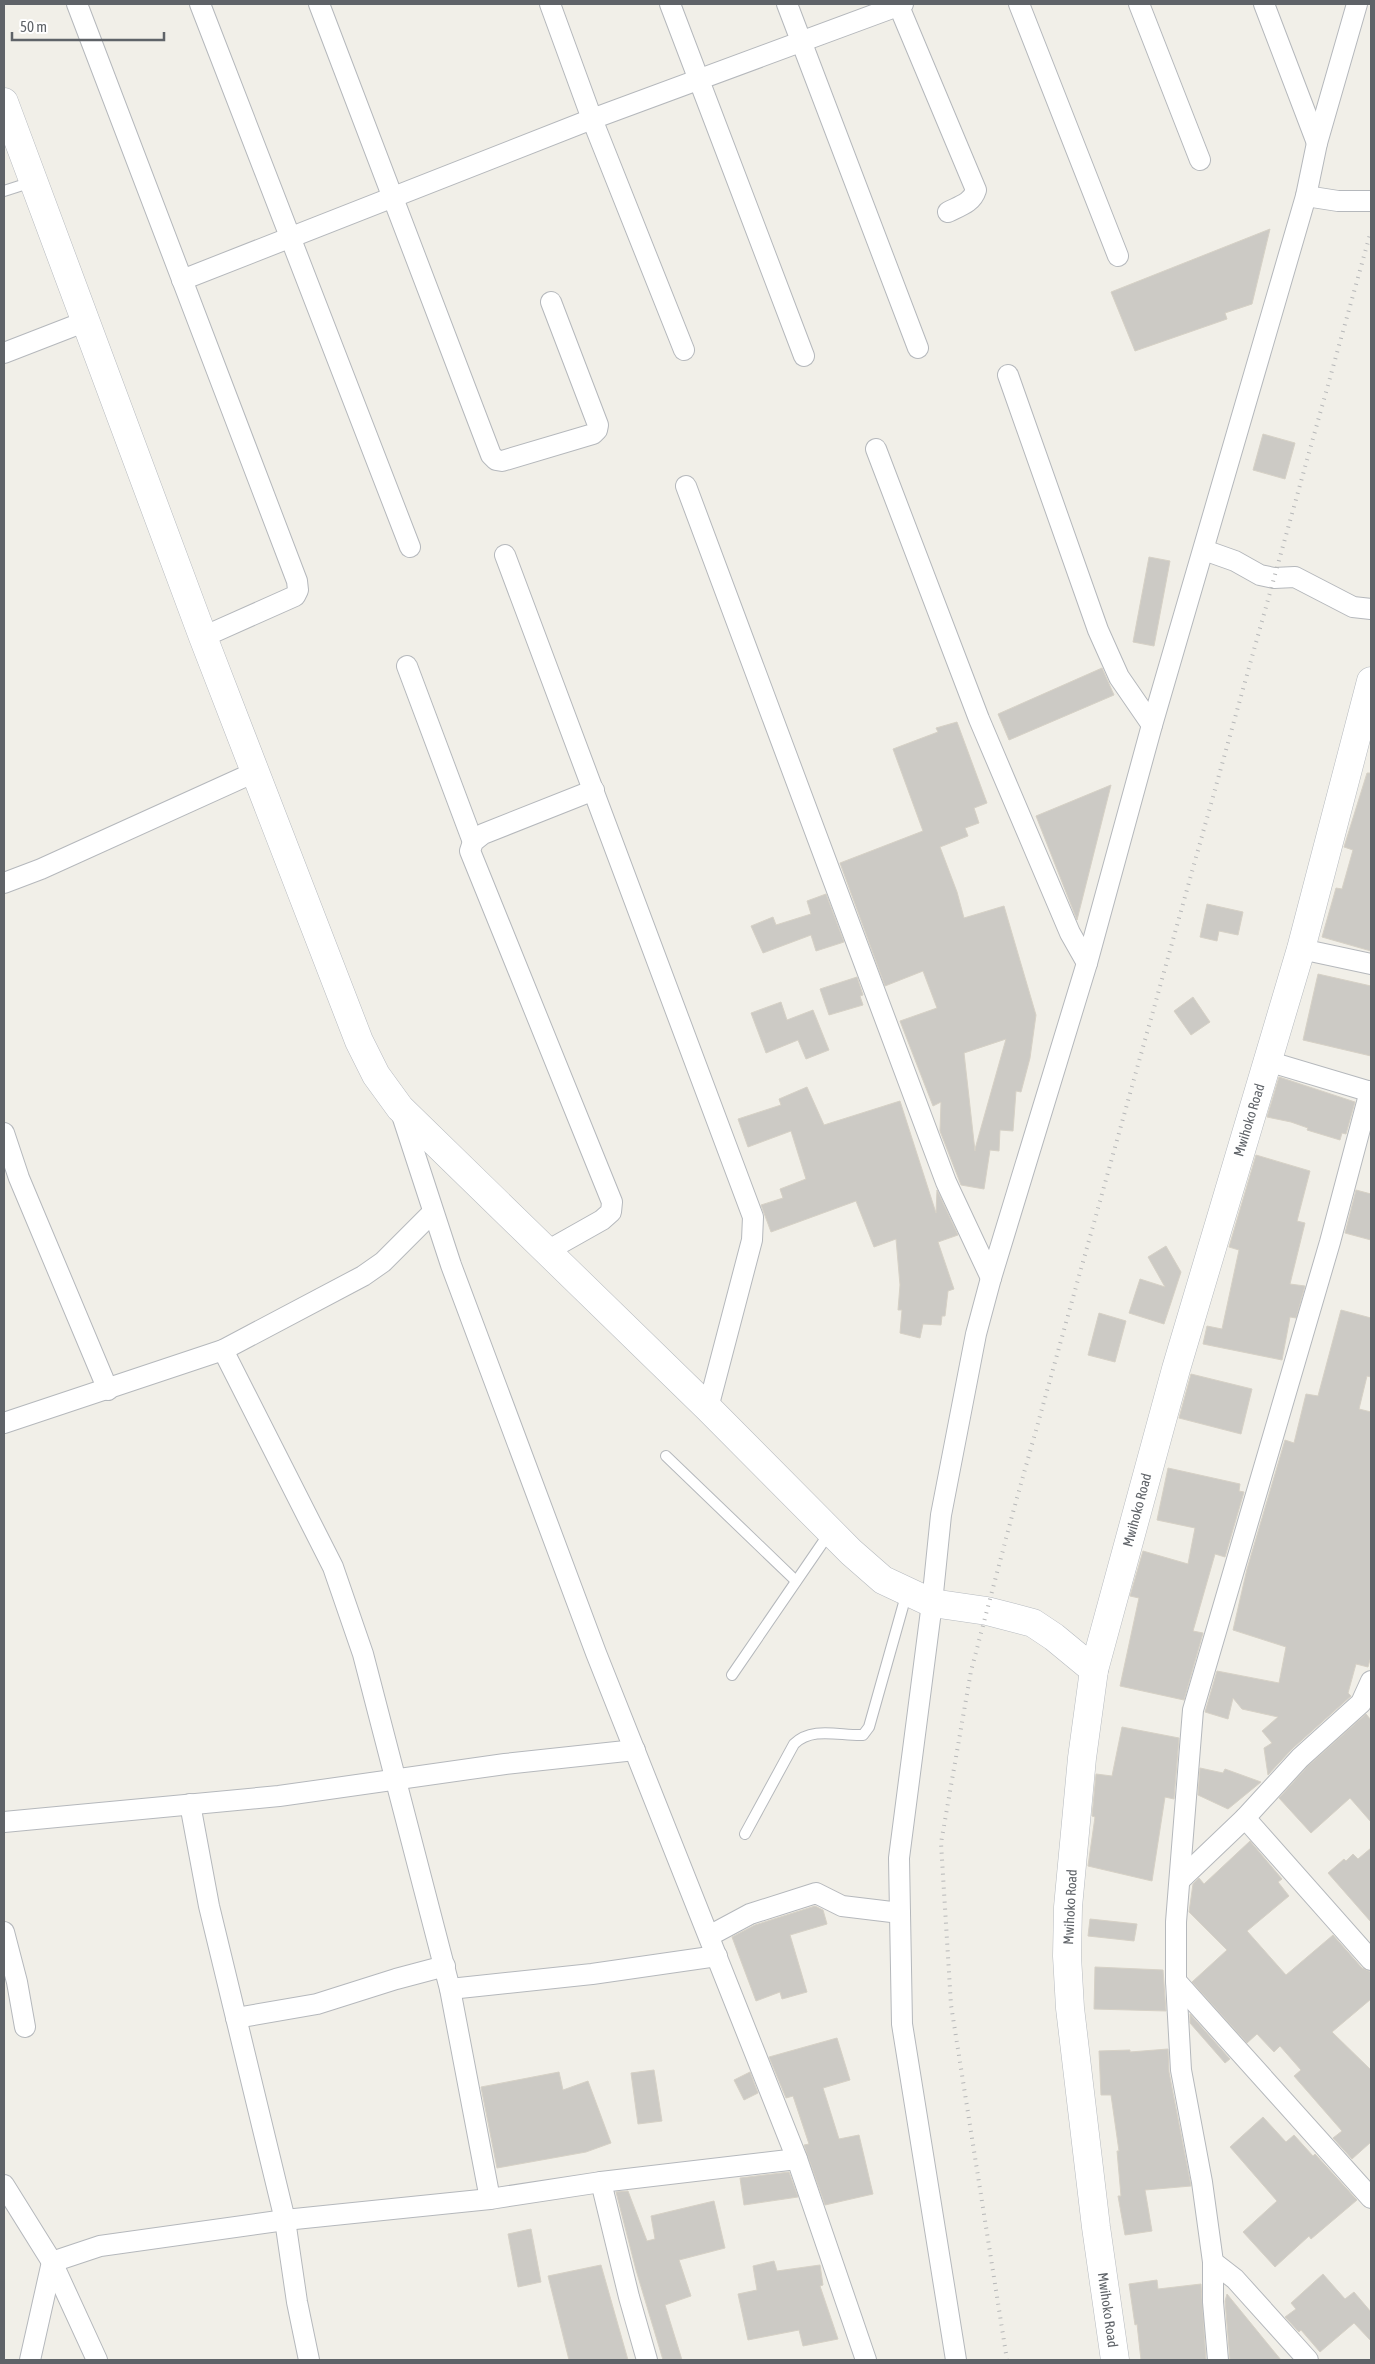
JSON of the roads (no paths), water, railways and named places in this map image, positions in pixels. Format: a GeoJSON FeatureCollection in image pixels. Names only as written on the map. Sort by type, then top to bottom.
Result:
{"type":"FeatureCollection","features":[{"type":"Feature","properties":{"kind":"street"},"geometry":{"type":"LineString","coordinates":[[77,4],[298,590],[294,596],[203,636]]}},
{"type":"Feature","properties":{"kind":"street"},"geometry":{"type":"LineString","coordinates":[[200,4],[410,547]]}},
{"type":"Feature","properties":{"kind":"street"},"geometry":{"type":"LineString","coordinates":[[319,4],[490,456],[496,460],[502,461],[593,434],[598,430],[598,425],[551,302]]}},
{"type":"Feature","properties":{"kind":"street"},"geometry":{"type":"LineString","coordinates":[[550,4],[592,119],[684,350]]}},
{"type":"Feature","properties":{"kind":"street"},"geometry":{"type":"LineString","coordinates":[[670,4],[697,80],[804,356]]}},
{"type":"Feature","properties":{"kind":"street"},"geometry":{"type":"LineString","coordinates":[[787,4],[918,348]]}},
{"type":"Feature","properties":{"kind":"street"},"geometry":{"type":"LineString","coordinates":[[182,280],[592,119],[900,4],[976,190],[974,198],[948,212]]}},
{"type":"Feature","properties":{"kind":"street"},"geometry":{"type":"LineString","coordinates":[[1019,4],[1118,256]]}},
{"type":"Feature","properties":{"kind":"street"},"geometry":{"type":"LineString","coordinates":[[1139,4],[1200,160]]}},
{"type":"Feature","properties":{"kind":"street"},"geometry":{"type":"LineString","coordinates":[[1264,4],[1317,143]]}},
{"type":"Feature","properties":{"kind":"street"},"geometry":{"type":"LineString","coordinates":[[956,2360],[902,2024],[899,1858],[932,1603],[941,1515],[976,1334],[991,1278],[1087,963],[1152,725],[1306,196],[1317,143],[1357,4]]}},
{"type":"Feature","properties":{"kind":"street"},"geometry":{"type":"LineString","coordinates":[[4,102],[84,322],[203,636],[359,1040],[376,1075],[400,1108],[708,1408],[830,1531],[883,1580],[932,1603],[987,1611],[1033,1624],[1054,1637],[1094,1670]]}},
{"type":"Feature","properties":{"kind":"street"},"geometry":{"type":"LineString","coordinates":[[1306,196],[1338,201],[1371,201]]}},
{"type":"Feature","properties":{"kind":"street"},"geometry":{"type":"LineString","coordinates":[[4,353],[84,322]]}},
{"type":"Feature","properties":{"kind":"street"},"geometry":{"type":"LineString","coordinates":[[1008,375],[1098,630],[1119,677],[1152,725]]}},
{"type":"Feature","properties":{"kind":"street"},"geometry":{"type":"LineString","coordinates":[[876,449],[979,719],[1070,933],[1087,963]]}},
{"type":"Feature","properties":{"kind":"street"},"geometry":{"type":"LineString","coordinates":[[686,486],[946,1182],[991,1278]]}},
{"type":"Feature","properties":{"kind":"street"},"geometry":{"type":"LineString","coordinates":[[1204,550],[1235,562],[1260,575],[1274,578],[1294,577],[1353,606],[1371,609]]}},
{"type":"Feature","properties":{"kind":"street"},"geometry":{"type":"LineString","coordinates":[[505,555],[753,1217],[752,1240],[708,1408]]}},
{"type":"Feature","properties":{"kind":"street"},"geometry":{"type":"LineString","coordinates":[[407,666],[473,842]]}},
{"type":"Feature","properties":{"kind":"street","name":"Mwihoko Road"},"geometry":{"type":"LineString","coordinates":[[1115,2360],[1096,2228],[1073,2036],[1067,1956],[1068,1907],[1082,1758],[1094,1670],[1176,1369],[1301,950],[1371,681]]}},
{"type":"Feature","properties":{"kind":"street"},"geometry":{"type":"LineString","coordinates":[[4,883],[41,869],[255,772]]}},
{"type":"Feature","properties":{"kind":"street"},"geometry":{"type":"LineString","coordinates":[[547,1251],[602,1220],[611,1212],[612,1202],[470,851],[473,842],[483,834],[594,790]]}},
{"type":"Feature","properties":{"kind":"street"},"geometry":{"type":"LineString","coordinates":[[1301,950],[1371,964]]}},
{"type":"Feature","properties":{"kind":"street"},"geometry":{"type":"LineString","coordinates":[[1218,2360],[1213,2302],[1213,2262],[1202,2182],[1182,2070],[1176,1981],[1176,1922],[1193,1710],[1330,1242],[1370,1092],[1267,1061]]}},
{"type":"Feature","properties":{"kind":"street"},"geometry":{"type":"LineString","coordinates":[[400,1108],[451,1265],[593,1644],[798,2159],[859,2359]]}},
{"type":"Feature","properties":{"kind":"street"},"geometry":{"type":"LineString","coordinates":[[4,1133],[19,1178],[108,1390]]}},
{"type":"Feature","properties":{"kind":"street"},"geometry":{"type":"LineString","coordinates":[[4,1423],[108,1390],[223,1350],[363,1276],[383,1262],[433,1212]]}},
{"type":"Feature","properties":{"kind":"street"},"geometry":{"type":"LineString","coordinates":[[223,1350],[333,1567],[362,1654],[397,1779],[450,1989],[490,2199]]}},
{"type":"Feature","properties":{"kind":"street"},"geometry":{"type":"LineString","coordinates":[[1180,1880],[1244,1818],[1300,1758],[1366,1709],[1371,1681]]}},
{"type":"Feature","properties":{"kind":"street"},"geometry":{"type":"LineString","coordinates":[[4,1822],[279,1796],[397,1779],[635,1750]]}},
{"type":"Feature","properties":{"kind":"street"},"geometry":{"type":"LineString","coordinates":[[190,1804],[209,1906],[286,2220],[296,2302],[309,2360]]}},
{"type":"Feature","properties":{"kind":"street"},"geometry":{"type":"LineString","coordinates":[[1244,1818],[1371,1960]]}},
{"type":"Feature","properties":{"kind":"street"},"geometry":{"type":"LineString","coordinates":[[709,1936],[750,1914],[816,1893],[842,1906],[900,1913]]}},
{"type":"Feature","properties":{"kind":"street"},"geometry":{"type":"LineString","coordinates":[[4,1932],[18,1982],[25,2026]]}},
{"type":"Feature","properties":{"kind":"street"},"geometry":{"type":"LineString","coordinates":[[450,1989],[592,1974],[717,1956]]}},
{"type":"Feature","properties":{"kind":"street"},"geometry":{"type":"LineString","coordinates":[[236,2018],[317,2004],[444,1966]]}},
{"type":"Feature","properties":{"kind":"street"},"geometry":{"type":"LineString","coordinates":[[1176,1981],[1371,2198]]}},
{"type":"Feature","properties":{"kind":"street"},"geometry":{"type":"LineString","coordinates":[[52,2262],[100,2246],[286,2220],[490,2199],[600,2182],[798,2159]]}},
{"type":"Feature","properties":{"kind":"street"},"geometry":{"type":"LineString","coordinates":[[600,2182],[647,2360]]}},
{"type":"Feature","properties":{"kind":"street"},"geometry":{"type":"LineString","coordinates":[[4,2185],[52,2262],[97,2360]]}},
{"type":"Feature","properties":{"kind":"street"},"geometry":{"type":"LineString","coordinates":[[30,2360],[52,2262]]}},
{"type":"Feature","properties":{"kind":"street"},"geometry":{"type":"LineString","coordinates":[[1213,2262],[1235,2279],[1308,2360]]}},
{"type":"Feature","properties":{"kind":"lane"},"geometry":{"type":"LineString","coordinates":[[4,191],[33,182]]}},
{"type":"Feature","properties":{"kind":"lane"},"geometry":{"type":"LineString","coordinates":[[666,1456],[796,1581]]}},
{"type":"Feature","properties":{"kind":"lane"},"geometry":{"type":"LineString","coordinates":[[732,1675],[830,1531]]}},
{"type":"Feature","properties":{"kind":"lane"},"geometry":{"type":"LineString","coordinates":[[745,1834],[794,1744],[801,1737],[811,1733],[863,1735],[869,1727],[908,1591]]}},
{"type":"Feature","properties":{"kind":"railway"},"geometry":{"type":"LineString","coordinates":[[1007,2360],[951,2005],[941,1843],[971,1671],[1012,1516],[1371,231]]}}]}
